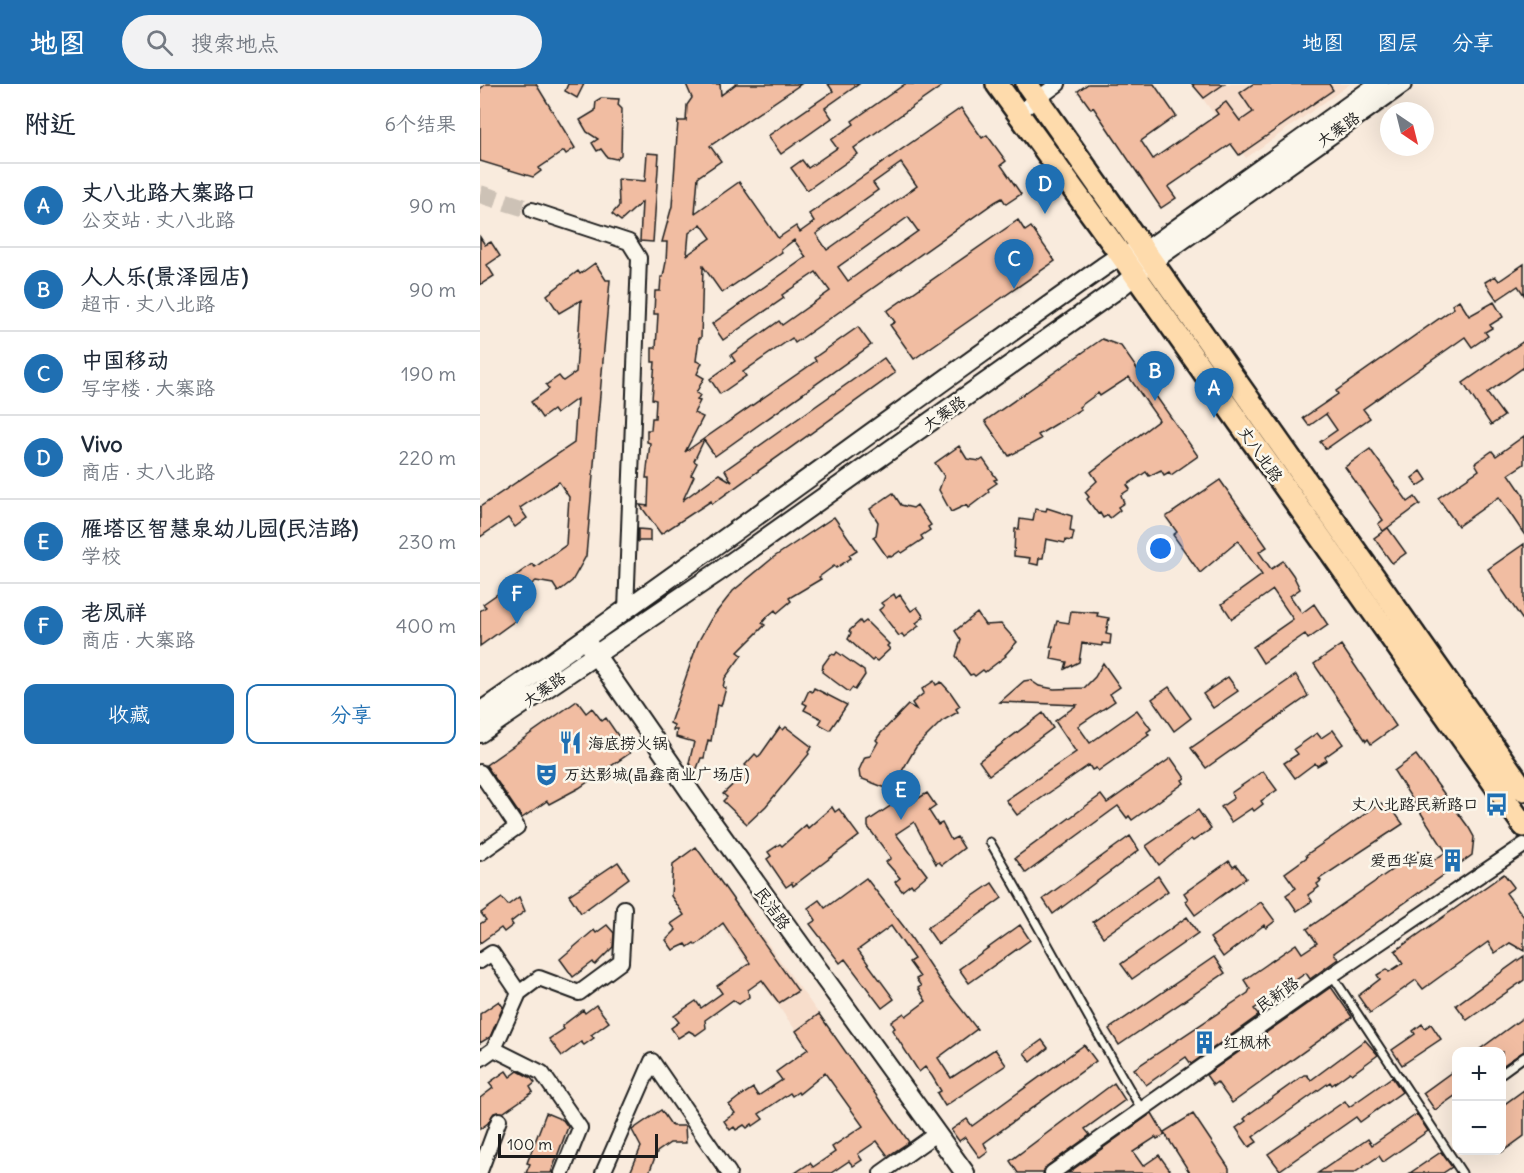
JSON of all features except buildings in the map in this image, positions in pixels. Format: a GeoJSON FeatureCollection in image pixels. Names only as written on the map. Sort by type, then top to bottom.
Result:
{"type":"FeatureCollection","features":[{"type":"Feature","properties":{"kind":"main road","name":"丈八北路"},"geometry":{"type":"LineString","coordinates":[[997,84],[1121,255],[1144,264],[1524,790]]}},
{"type":"Feature","properties":{"kind":"main road","name":"大寨路"},"geometry":{"type":"LineString","coordinates":[[1144,264],[1379,84]]}},
{"type":"Feature","properties":{"kind":"main road","name":"大寨路"},"geometry":{"type":"LineString","coordinates":[[480,712],[718,572],[1144,264],[1402,84]]}},
{"type":"Feature","properties":{"kind":"main road","name":"丈八北路"},"geometry":{"type":"LineString","coordinates":[[1033,92],[1144,264],[1524,826]]}},
{"type":"Feature","properties":{"kind":"main road","name":"大寨路"},"geometry":{"type":"LineString","coordinates":[[480,733],[590,647],[626,611],[897,412],[1121,255]]}},
{"type":"Feature","properties":{"kind":"main road","name":"民洁路"},"geometry":{"type":"LineString","coordinates":[[590,647],[718,831],[965,1173]]}},
{"type":"Feature","properties":{"kind":"street"},"geometry":{"type":"LineString","coordinates":[[1018,113],[1033,92],[1058,84]]}},
{"type":"Feature","properties":{"kind":"street"},"geometry":{"type":"LineString","coordinates":[[532,210],[629,242],[639,258],[626,611]]}},
{"type":"Feature","properties":{"kind":"street"},"geometry":{"type":"LineString","coordinates":[[480,772],[518,827],[480,853]]}},
{"type":"Feature","properties":{"kind":"street","name":"民新路"},"geometry":{"type":"LineString","coordinates":[[1052,1173],[1332,975],[1524,845]]}},
{"type":"Feature","properties":{"kind":"street"},"geometry":{"type":"LineString","coordinates":[[480,1059],[494,1049],[519,993],[539,978],[579,993],[621,962],[624,908]]}},
{"type":"Feature","properties":{"kind":"street"},"geometry":{"type":"LineString","coordinates":[[480,961],[492,953],[519,993]]}},
{"type":"Feature","properties":{"kind":"street"},"geometry":{"type":"LineString","coordinates":[[494,1049],[542,1073],[580,1128],[562,1173]]}},
{"type":"Feature","properties":{"kind":"street"},"geometry":{"type":"LineString","coordinates":[[603,1173],[652,1061],[729,1173]]}},
{"type":"Feature","properties":{"kind":"street"},"geometry":{"type":"LineString","coordinates":[[480,1171],[499,1120]]}},
{"type":"Feature","properties":{"kind":"street"},"geometry":{"type":"LineString","coordinates":[[881,1173],[937,1133]]}},
{"type":"Feature","properties":{"kind":"lane"},"geometry":{"type":"LineString","coordinates":[[990,842],[1053,950],[1091,1025],[1142,1110]]}},
{"type":"Feature","properties":{"kind":"lane"},"geometry":{"type":"LineString","coordinates":[[1332,975],[1462,1173]]}},
{"type":"Feature","properties":{"kind":"lane"},"geometry":{"type":"LineString","coordinates":[[1506,1070],[1524,1057]]}},
{"type":"Feature","properties":{"kind":"shaded area"},"geometry":{"type":"Polygon","coordinates":[[[1192,84],[1350,84],[1246,158],[1192,84]]]}},
{"type":"Feature","properties":{"kind":"shaded area"},"geometry":{"type":"Polygon","coordinates":[[[746,913],[906,1135],[883,1152],[723,929],[746,913]]]}},
{"type":"Feature","properties":{"kind":"tunnel"},"geometry":{"type":"LineString","coordinates":[[480,194],[532,210]]}},
{"type":"Feature","properties":{"kind":"place","name":"Vivo"},"geometry":{"type":"Point","coordinates":[1045,214]}},
{"type":"Feature","properties":{"kind":"place","name":"中国移动"},"geometry":{"type":"Point","coordinates":[1014,289]}},
{"type":"Feature","properties":{"kind":"place","name":"人人乐(景泽园店)"},"geometry":{"type":"Point","coordinates":[1155,401]}},
{"type":"Feature","properties":{"kind":"place","name":"丈八北路大寨路口"},"geometry":{"type":"Point","coordinates":[1214,418]}},
{"type":"Feature","properties":{"kind":"place","name":"老凤祥"},"geometry":{"type":"Point","coordinates":[517,624]}},
{"type":"Feature","properties":{"kind":"place","name":"海底捞火锅"},"geometry":{"type":"Point","coordinates":[570,743]}},
{"type":"Feature","properties":{"kind":"place","name":"万达影城(晶鑫商业广场店)"},"geometry":{"type":"Point","coordinates":[546,774]}},
{"type":"Feature","properties":{"kind":"place","name":"丈八北路民新路口"},"geometry":{"type":"Point","coordinates":[1497,804]}},
{"type":"Feature","properties":{"kind":"place","name":"雁塔区智慧泉幼儿园(民洁路)"},"geometry":{"type":"Point","coordinates":[901,820]}},
{"type":"Feature","properties":{"kind":"place","name":"爱西华庭"},"geometry":{"type":"Point","coordinates":[1452,860]}},
{"type":"Feature","properties":{"kind":"place","name":"红枫林"},"geometry":{"type":"Point","coordinates":[1205,1042]}}]}
